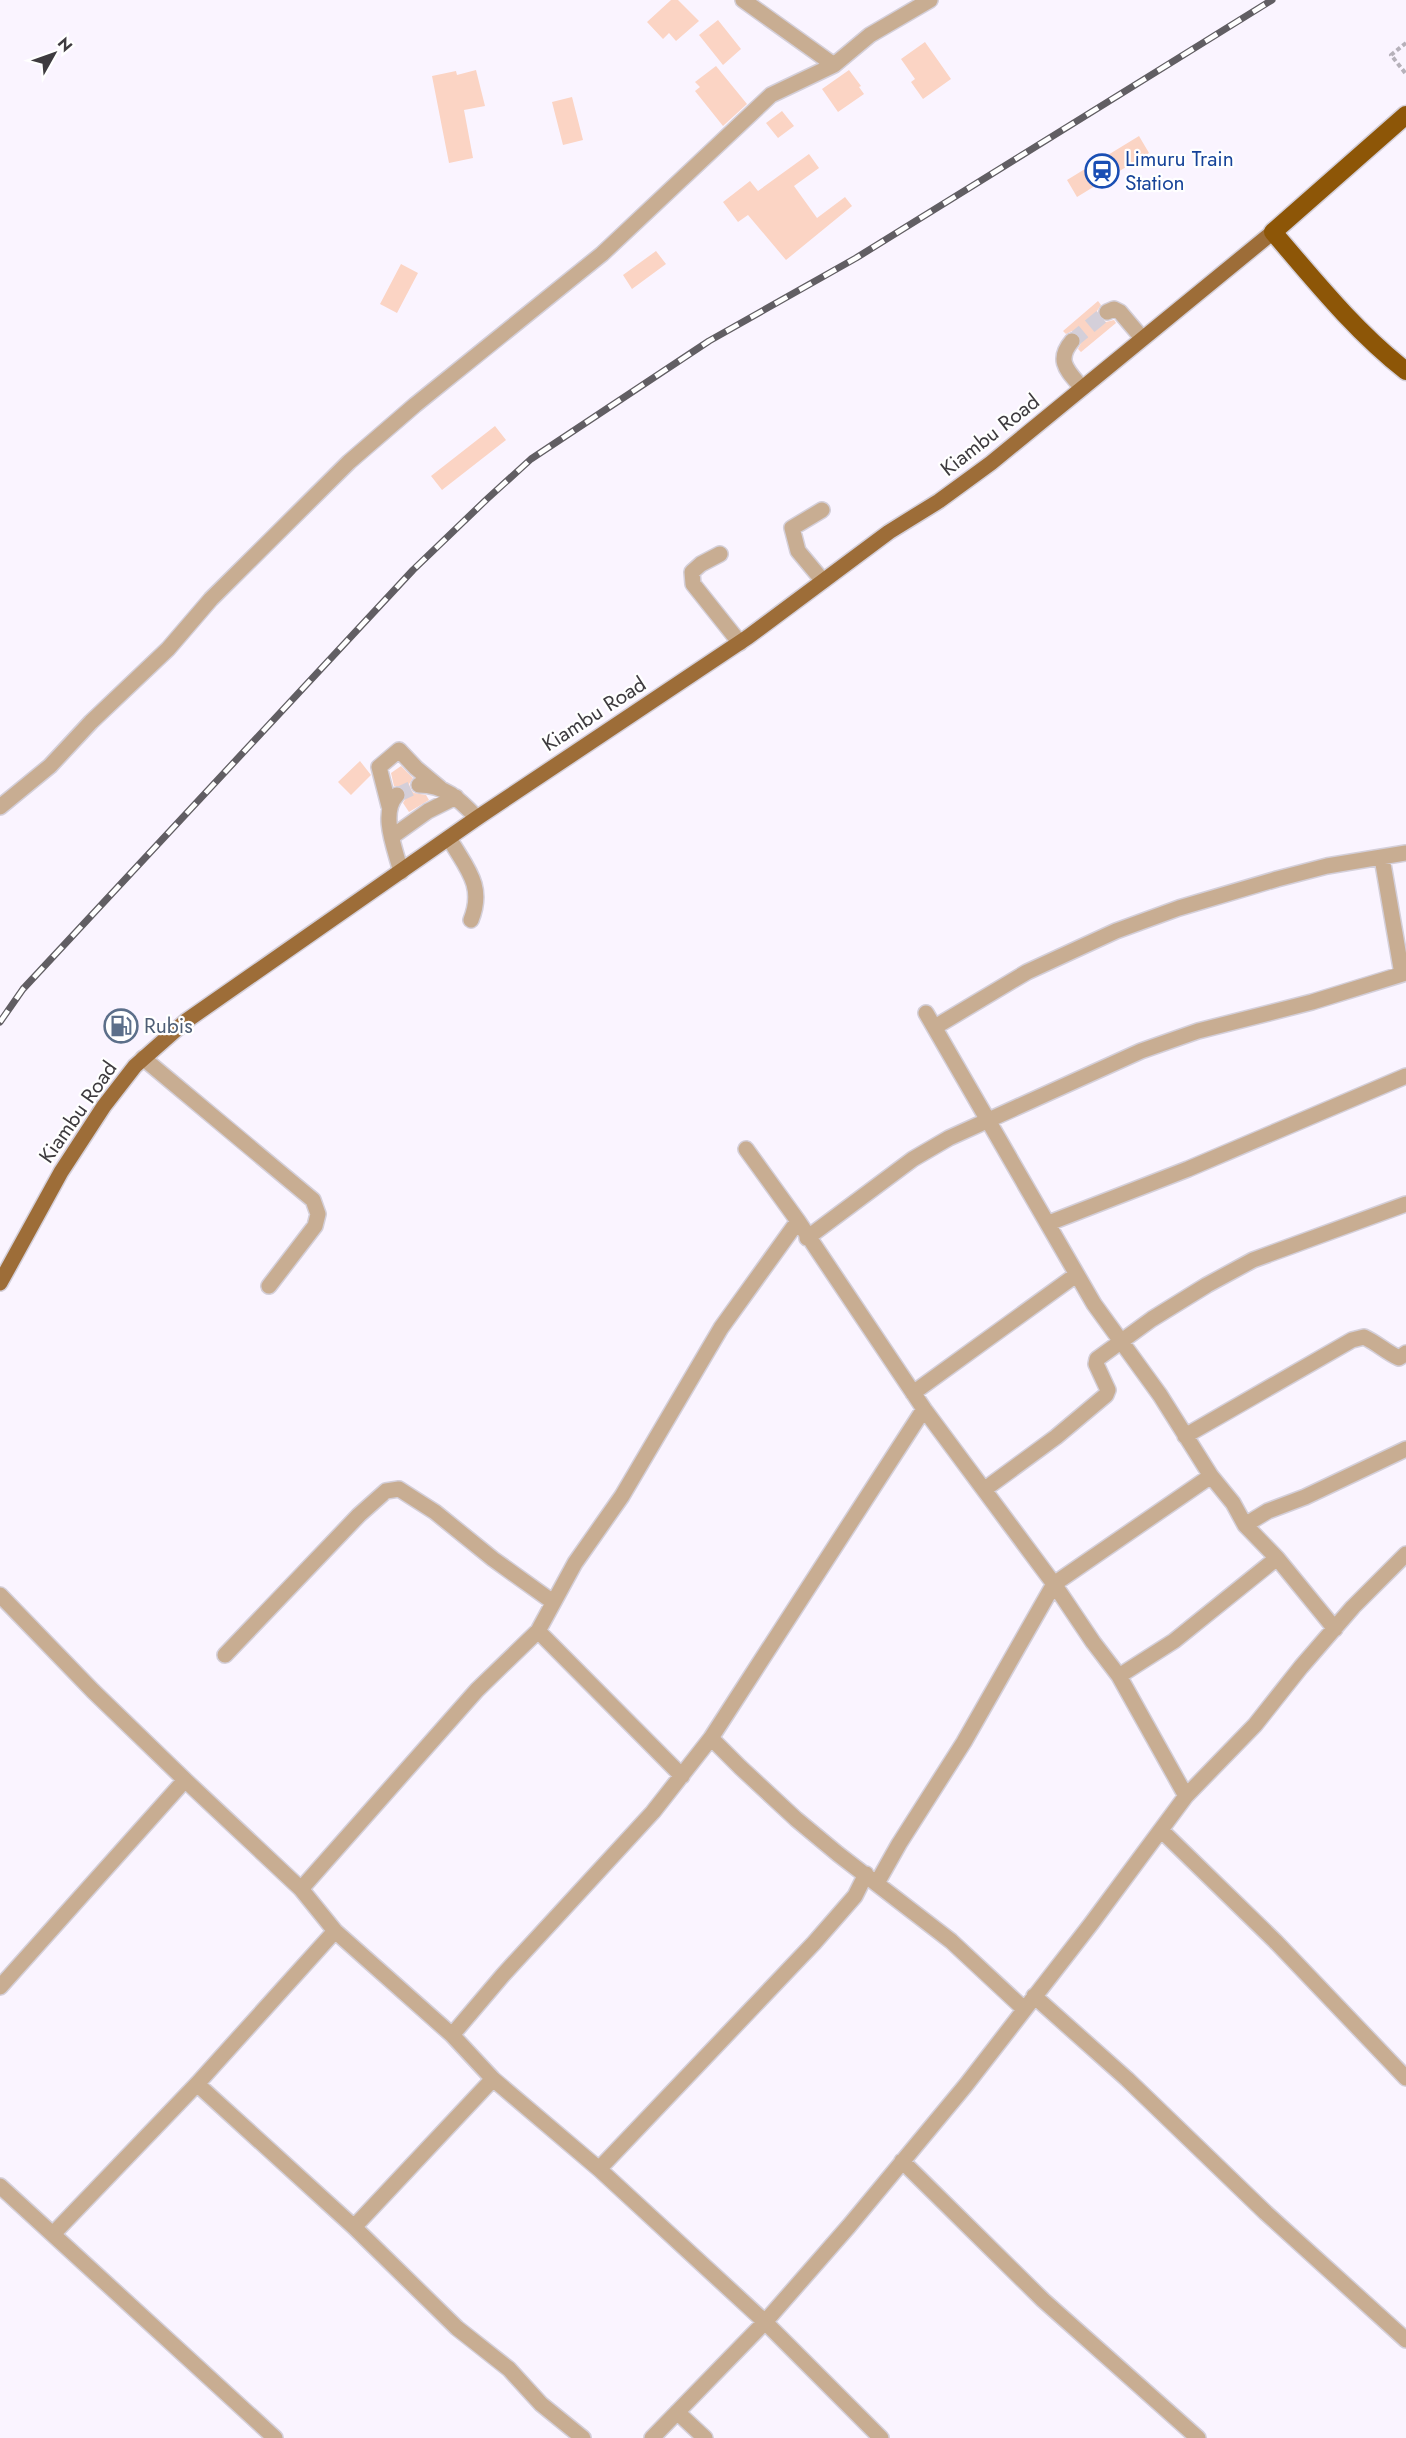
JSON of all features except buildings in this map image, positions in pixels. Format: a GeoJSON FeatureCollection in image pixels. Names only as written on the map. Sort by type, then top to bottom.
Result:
{"type":"FeatureCollection","features":[{"type":"Feature","properties":{"kind":"highway"},"geometry":{"type":"LineString","coordinates":[[1406,115],[1273,232],[1336,307],[1406,371]]}},
{"type":"Feature","properties":{"kind":"main road","name":"Kiambu Road"},"geometry":{"type":"LineString","coordinates":[[0,1283],[61,1172],[104,1106],[143,1058],[186,1021],[477,818],[740,643],[823,580],[990,463],[1273,232]]}},
{"type":"Feature","properties":{"kind":"street"},"geometry":{"type":"LineString","coordinates":[[0,807],[51,766],[91,722],[168,649],[211,599],[252,557],[349,462],[415,405],[602,254],[771,95],[834,65],[870,35],[930,0]]}},
{"type":"Feature","properties":{"kind":"street"},"geometry":{"type":"LineString","coordinates":[[748,2],[834,65]]}},
{"type":"Feature","properties":{"kind":"street"},"geometry":{"type":"LineString","coordinates":[[1107,312],[1114,309],[1120,312],[1142,338]]}},
{"type":"Feature","properties":{"kind":"street"},"geometry":{"type":"LineString","coordinates":[[1072,341],[1066,348],[1063,358],[1065,367],[1082,388]]}},
{"type":"Feature","properties":{"kind":"street"},"geometry":{"type":"LineString","coordinates":[[822,510],[792,528],[798,551],[823,580]]}},
{"type":"Feature","properties":{"kind":"street"},"geometry":{"type":"LineString","coordinates":[[720,554],[700,564],[692,572],[693,584],[740,643]]}},
{"type":"Feature","properties":{"kind":"street"},"geometry":{"type":"LineString","coordinates":[[401,873],[389,823],[393,801],[379,766],[399,750],[440,788]]}},
{"type":"Feature","properties":{"kind":"street"},"geometry":{"type":"LineString","coordinates":[[418,785],[433,785],[440,788],[456,797],[477,818]]}},
{"type":"Feature","properties":{"kind":"street"},"geometry":{"type":"LineString","coordinates":[[393,836],[428,811],[456,797]]}},
{"type":"Feature","properties":{"kind":"street"},"geometry":{"type":"LineString","coordinates":[[449,838],[476,889],[477,900],[471,920]]}},
{"type":"Feature","properties":{"kind":"street"},"geometry":{"type":"LineString","coordinates":[[935,1027],[1027,972],[1116,931],[1179,908],[1277,879],[1327,866],[1406,853]]}},
{"type":"Feature","properties":{"kind":"street"},"geometry":{"type":"LineString","coordinates":[[807,1238],[913,1159],[949,1138],[1141,1051],[1198,1031],[1312,1002],[1404,974],[1382,858]]}},
{"type":"Feature","properties":{"kind":"street"},"geometry":{"type":"LineString","coordinates":[[926,1013],[1076,1275],[1211,1476],[1233,1503],[1245,1525],[1277,1558],[1335,1629]]}},
{"type":"Feature","properties":{"kind":"street"},"geometry":{"type":"LineString","coordinates":[[143,1058],[313,1200],[318,1214],[315,1226],[269,1286]]}},
{"type":"Feature","properties":{"kind":"street"},"geometry":{"type":"LineString","coordinates":[[1048,1223],[1188,1169],[1406,1077]]}},
{"type":"Feature","properties":{"kind":"street"},"geometry":{"type":"LineString","coordinates":[[746,1149],[798,1221],[807,1238],[924,1409],[985,1489],[1119,1676],[1186,1796]]}},
{"type":"Feature","properties":{"kind":"street"},"geometry":{"type":"LineString","coordinates":[[985,1489],[1056,1437],[1106,1395],[1108,1390],[1096,1364],[1097,1359],[1152,1319],[1253,1260],[1406,1204]]}},
{"type":"Feature","properties":{"kind":"street"},"geometry":{"type":"LineString","coordinates":[[301,1889],[477,1690],[538,1631],[575,1563],[622,1496],[721,1328],[798,1221]]}},
{"type":"Feature","properties":{"kind":"street"},"geometry":{"type":"LineString","coordinates":[[913,1393],[1076,1275]]}},
{"type":"Feature","properties":{"kind":"street"},"geometry":{"type":"LineString","coordinates":[[1185,1436],[1352,1340],[1364,1337],[1399,1358],[1406,1353]]}},
{"type":"Feature","properties":{"kind":"street"},"geometry":{"type":"LineString","coordinates":[[452,2035],[502,1975],[653,1812],[711,1738],[924,1409]]}},
{"type":"Feature","properties":{"kind":"street"},"geometry":{"type":"LineString","coordinates":[[1245,1525],[1268,1511],[1305,1497],[1406,1449]]}},
{"type":"Feature","properties":{"kind":"street"},"geometry":{"type":"LineString","coordinates":[[599,2169],[814,1943],[871,1879],[905,1834],[964,1742],[1054,1584],[1211,1476]]}},
{"type":"Feature","properties":{"kind":"street"},"geometry":{"type":"LineString","coordinates":[[225,1655],[359,1515],[386,1491],[399,1489],[435,1512],[493,1559],[553,1602]]}},
{"type":"Feature","properties":{"kind":"street"},"geometry":{"type":"LineString","coordinates":[[652,2438],[765,2322],[849,2226],[966,2085],[1162,1831],[1186,1796],[1255,1725],[1353,1607],[1406,1554]]}},
{"type":"Feature","properties":{"kind":"street"},"geometry":{"type":"LineString","coordinates":[[1119,1676],[1173,1641],[1277,1558]]}},
{"type":"Feature","properties":{"kind":"street"},"geometry":{"type":"LineString","coordinates":[[0,1595],[93,1691],[301,1889],[335,1931],[452,2035],[494,2079],[599,2169],[765,2322],[881,2438]]}},
{"type":"Feature","properties":{"kind":"street"},"geometry":{"type":"LineString","coordinates":[[538,1631],[682,1776]]}},
{"type":"Feature","properties":{"kind":"street"},"geometry":{"type":"LineString","coordinates":[[711,1738],[796,1819],[951,1941],[1024,2009]]}},
{"type":"Feature","properties":{"kind":"street"},"geometry":{"type":"LineString","coordinates":[[0,1987],[185,1780]]}},
{"type":"Feature","properties":{"kind":"street"},"geometry":{"type":"LineString","coordinates":[[1162,1831],[1275,1941],[1406,2078]]}},
{"type":"Feature","properties":{"kind":"street"},"geometry":{"type":"LineString","coordinates":[[53,2234],[197,2084],[335,1931]]}},
{"type":"Feature","properties":{"kind":"street"},"geometry":{"type":"LineString","coordinates":[[1034,1996],[1127,2079],[1266,2213],[1406,2340]]}},
{"type":"Feature","properties":{"kind":"street"},"geometry":{"type":"LineString","coordinates":[[354,2227],[494,2079]]}},
{"type":"Feature","properties":{"kind":"street"},"geometry":{"type":"LineString","coordinates":[[197,2084],[354,2227],[457,2328],[509,2369],[541,2404],[583,2438]]}},
{"type":"Feature","properties":{"kind":"street"},"geometry":{"type":"LineString","coordinates":[[902,2161],[1043,2300],[1198,2438]]}},
{"type":"Feature","properties":{"kind":"street"},"geometry":{"type":"LineString","coordinates":[[0,2186],[275,2438]]}},
{"type":"Feature","properties":{"kind":"street"},"geometry":{"type":"LineString","coordinates":[[677,2412],[705,2438]]}},
{"type":"Feature","properties":{"kind":"path"},"geometry":{"type":"LineString","coordinates":[[1406,43],[1391,55],[1406,74]]}},
{"type":"Feature","properties":{"kind":"tunnel"},"geometry":{"type":"LineString","coordinates":[[1072,341],[1107,312]]}},
{"type":"Feature","properties":{"kind":"tunnel"},"geometry":{"type":"LineString","coordinates":[[397,795],[419,785]]}},
{"type":"Feature","properties":{"kind":"railway"},"geometry":{"type":"LineString","coordinates":[[0,1022],[23,989],[413,570],[531,459],[709,341],[856,258],[1272,0]]}},
{"type":"Feature","properties":{"kind":"place","name":"Limuru Train Station"},"geometry":{"type":"Point","coordinates":[1102,171]}},
{"type":"Feature","properties":{"kind":"place","name":"Rubis"},"geometry":{"type":"Point","coordinates":[121,1026]}}]}
